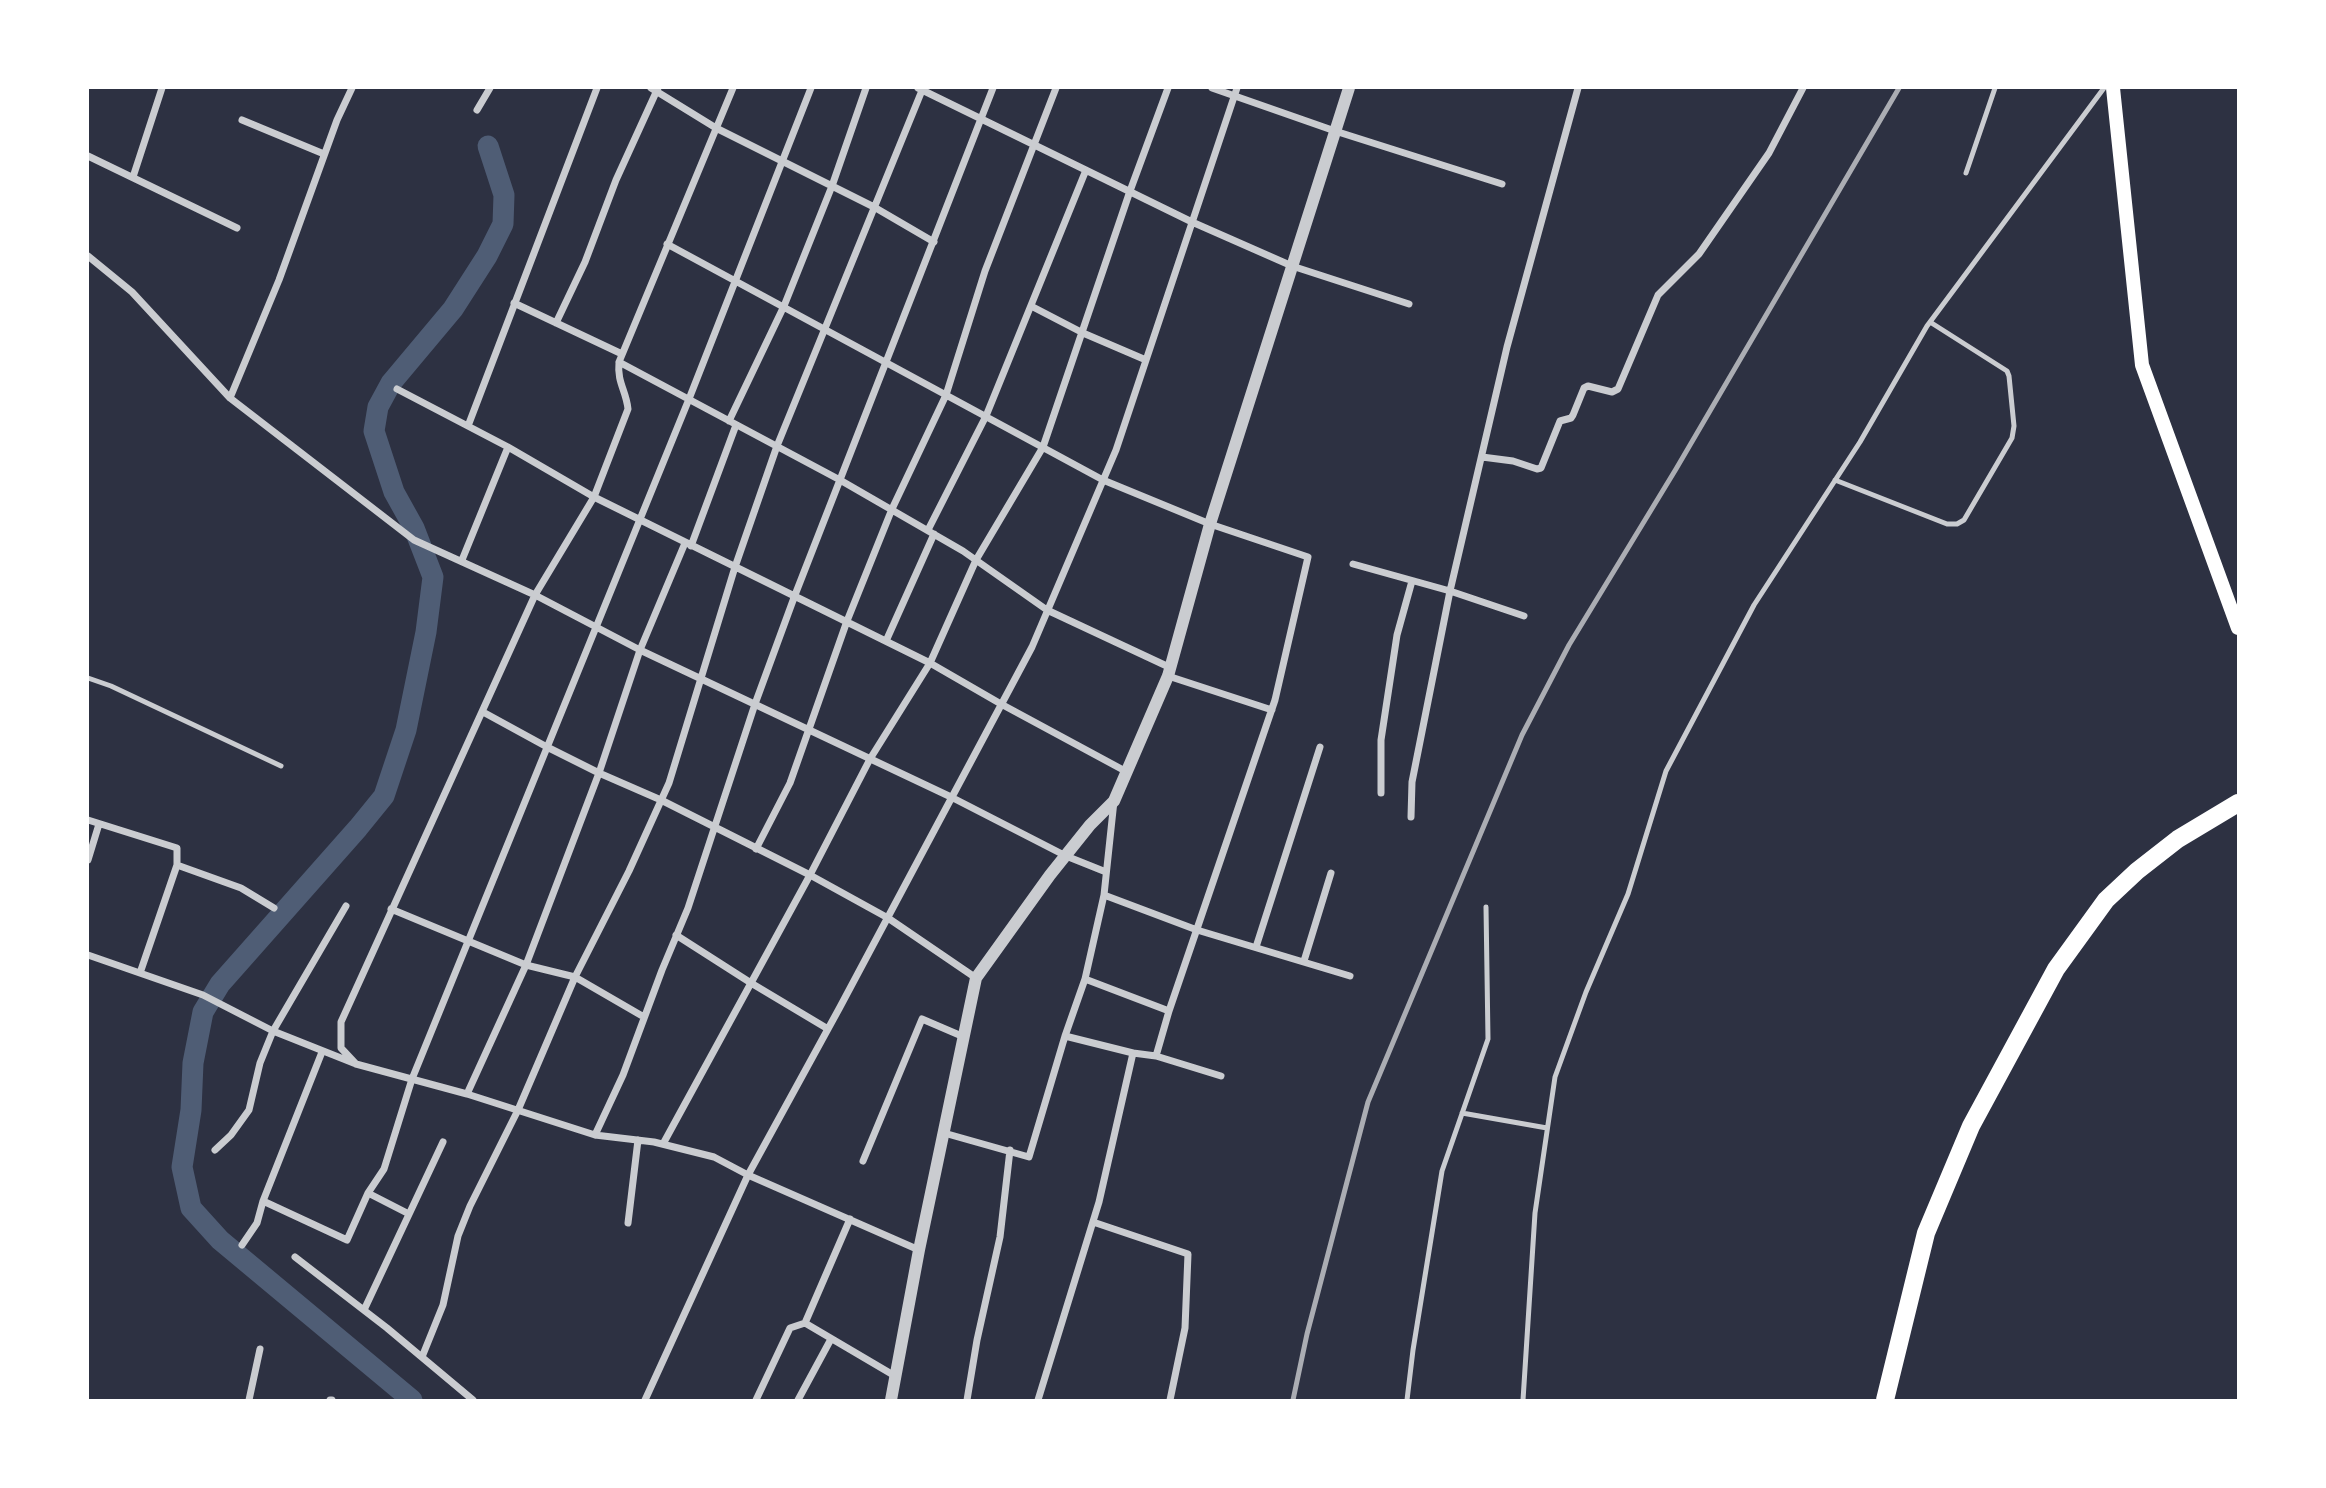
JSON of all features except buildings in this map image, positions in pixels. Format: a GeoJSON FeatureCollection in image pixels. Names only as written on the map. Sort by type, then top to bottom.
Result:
{"type":"FeatureCollection","features":[{"type":"Feature","properties":{"kind":"main road"},"geometry":{"type":"LineString","coordinates":[[2113,88],[2142,365],[2238,628]]}},
{"type":"Feature","properties":{"kind":"main road"},"geometry":{"type":"LineString","coordinates":[[1885,1401],[1926,1233],[1971,1126],[2056,969],[2106,900],[2137,871],[2178,839],[2238,803]]}},
{"type":"Feature","properties":{"kind":"street"},"geometry":{"type":"LineString","coordinates":[[133,177],[162,88]]}},
{"type":"Feature","properties":{"kind":"street"},"geometry":{"type":"LineString","coordinates":[[230,398],[279,281],[337,120],[352,88]]}},
{"type":"Feature","properties":{"kind":"street"},"geometry":{"type":"LineString","coordinates":[[477,110],[490,88]]}},
{"type":"Feature","properties":{"kind":"street"},"geometry":{"type":"LineString","coordinates":[[468,426],[597,88]]}},
{"type":"Feature","properties":{"kind":"street"},"geometry":{"type":"LineString","coordinates":[[356,1064],[341,1048],[341,1022],[535,595],[594,497],[628,409],[627,399],[617,377],[619,362],[733,88]]}},
{"type":"Feature","properties":{"kind":"street"},"geometry":{"type":"LineString","coordinates":[[263,1201],[347,1240],[368,1193],[384,1169],[412,1079],[737,281],[811,88]]}},
{"type":"Feature","properties":{"kind":"street"},"geometry":{"type":"LineString","coordinates":[[467,1094],[526,965],[599,773],[640,650],[688,545],[732,423],[784,306],[832,186],[866,88]]}},
{"type":"Feature","properties":{"kind":"street"},"geometry":{"type":"LineString","coordinates":[[422,1357],[443,1305],[462,1226],[518,1110],[575,977],[629,872],[669,783],[735,567],[777,446],[921,88],[1192,222],[1292,266],[1409,304]]}},
{"type":"Feature","properties":{"kind":"street"},"geometry":{"type":"LineString","coordinates":[[595,1135],[623,1075],[676,935],[795,595],[993,88]]}},
{"type":"Feature","properties":{"kind":"street"},"geometry":{"type":"LineString","coordinates":[[756,849],[790,783],[847,621],[892,509],[946,395],[985,271],[1056,88]]}},
{"type":"Feature","properties":{"kind":"street"},"geometry":{"type":"LineString","coordinates":[[663,1144],[870,759],[930,663],[976,560],[1043,447],[1168,88]]}},
{"type":"Feature","properties":{"kind":"street"},"geometry":{"type":"LineString","coordinates":[[1212,88],[1235,92],[1335,131],[1502,184]]}},
{"type":"Feature","properties":{"kind":"street"},"geometry":{"type":"LineString","coordinates":[[944,1133],[1029,1157],[1085,979],[1104,895],[1114,801],[1169,672],[1210,524],[1349,88]]}},
{"type":"Feature","properties":{"kind":"street"},"geometry":{"type":"LineString","coordinates":[[1411,817],[1412,782],[1450,591],[1507,347],[1578,88]]}},
{"type":"Feature","properties":{"kind":"street"},"geometry":{"type":"LineString","coordinates":[[1482,457],[1541,468],[1560,421],[1573,415],[1584,388],[1588,386],[1612,392],[1618,389],[1658,295],[1699,254],[1769,153],[1803,88]]}},
{"type":"Feature","properties":{"kind":"street"},"geometry":{"type":"LineString","coordinates":[[556,323],[585,262],[616,180],[656,89],[716,128],[874,207],[934,242]]}},
{"type":"Feature","properties":{"kind":"street"},"geometry":{"type":"LineString","coordinates":[[645,1401],[748,1175],[1032,647],[1116,450],[1235,92]]}},
{"type":"Feature","properties":{"kind":"street"},"geometry":{"type":"LineString","coordinates":[[242,120],[324,155]]}},
{"type":"Feature","properties":{"kind":"street"},"geometry":{"type":"LineString","coordinates":[[88,156],[237,228]]}},
{"type":"Feature","properties":{"kind":"street"},"geometry":{"type":"LineString","coordinates":[[886,641],[931,532],[986,416],[1086,170]]}},
{"type":"Feature","properties":{"kind":"street"},"geometry":{"type":"LineString","coordinates":[[667,244],[1103,480],[1210,524],[1308,556],[1272,710],[1168,1010],[1156,1056]]}},
{"type":"Feature","properties":{"kind":"street"},"geometry":{"type":"LineString","coordinates":[[88,256],[132,292],[230,398],[414,540],[535,595],[640,650],[951,797],[1066,856],[1107,872]]}},
{"type":"Feature","properties":{"kind":"street"},"geometry":{"type":"LineString","coordinates":[[514,303],[622,354]]}},
{"type":"Feature","properties":{"kind":"street"},"geometry":{"type":"LineString","coordinates":[[1031,306],[1083,333],[1146,360]]}},
{"type":"Feature","properties":{"kind":"street"},"geometry":{"type":"LineString","coordinates":[[619,362],[892,509],[976,560],[1047,610],[1169,672],[1272,710]]}},
{"type":"Feature","properties":{"kind":"street"},"geometry":{"type":"LineString","coordinates":[[397,389],[508,447],[594,497],[930,663],[1127,772]]}},
{"type":"Feature","properties":{"kind":"street"},"geometry":{"type":"LineString","coordinates":[[462,560],[508,447]]}},
{"type":"Feature","properties":{"kind":"street"},"geometry":{"type":"LineString","coordinates":[[1353,564],[1450,591],[1524,616]]}},
{"type":"Feature","properties":{"kind":"street"},"geometry":{"type":"LineString","coordinates":[[1381,793],[1381,740],[1397,635],[1412,581]]}},
{"type":"Feature","properties":{"kind":"street"},"geometry":{"type":"LineString","coordinates":[[483,712],[599,773],[662,800],[810,875],[888,918],[976,978]]}},
{"type":"Feature","properties":{"kind":"street"},"geometry":{"type":"LineString","coordinates":[[1256,947],[1320,747]]}},
{"type":"Feature","properties":{"kind":"street"},"geometry":{"type":"LineString","coordinates":[[891,1401],[919,1250],[976,978],[1049,875],[1090,825],[1114,801]]}},
{"type":"Feature","properties":{"kind":"street"},"geometry":{"type":"LineString","coordinates":[[88,820],[177,848],[177,865],[140,973]]}},
{"type":"Feature","properties":{"kind":"street"},"geometry":{"type":"LineString","coordinates":[[88,859],[99,824]]}},
{"type":"Feature","properties":{"kind":"street"},"geometry":{"type":"LineString","coordinates":[[177,865],[241,888],[274,908]]}},
{"type":"Feature","properties":{"kind":"street"},"geometry":{"type":"LineString","coordinates":[[1304,961],[1331,873]]}},
{"type":"Feature","properties":{"kind":"street"},"geometry":{"type":"LineString","coordinates":[[1104,895],[1197,930],[1350,976]]}},
{"type":"Feature","properties":{"kind":"street"},"geometry":{"type":"LineString","coordinates":[[215,1150],[231,1135],[249,1110],[260,1063],[273,1031],[346,906]]}},
{"type":"Feature","properties":{"kind":"street"},"geometry":{"type":"LineString","coordinates":[[391,909],[526,965],[575,977],[644,1017]]}},
{"type":"Feature","properties":{"kind":"street"},"geometry":{"type":"LineString","coordinates":[[676,935],[828,1029]]}},
{"type":"Feature","properties":{"kind":"street"},"geometry":{"type":"LineString","coordinates":[[88,955],[203,995],[273,1031],[356,1064],[467,1094],[595,1135],[663,1144],[714,1157],[748,1175],[919,1250]]}},
{"type":"Feature","properties":{"kind":"street"},"geometry":{"type":"LineString","coordinates":[[1085,979],[1168,1010]]}},
{"type":"Feature","properties":{"kind":"street"},"geometry":{"type":"LineString","coordinates":[[863,1161],[922,1019],[964,1037]]}},
{"type":"Feature","properties":{"kind":"street"},"geometry":{"type":"LineString","coordinates":[[1065,1036],[1156,1056],[1221,1076]]}},
{"type":"Feature","properties":{"kind":"street"},"geometry":{"type":"LineString","coordinates":[[242,1245],[257,1223],[263,1201],[322,1052]]}},
{"type":"Feature","properties":{"kind":"street"},"geometry":{"type":"LineString","coordinates":[[1038,1401],[1093,1222],[1133,1053]]}},
{"type":"Feature","properties":{"kind":"street"},"geometry":{"type":"LineString","coordinates":[[628,1223],[638,1140]]}},
{"type":"Feature","properties":{"kind":"street"},"geometry":{"type":"LineString","coordinates":[[364,1310],[443,1142]]}},
{"type":"Feature","properties":{"kind":"street"},"geometry":{"type":"LineString","coordinates":[[967,1401],[977,1340],[1000,1237],[1010,1150]]}},
{"type":"Feature","properties":{"kind":"street"},"geometry":{"type":"LineString","coordinates":[[368,1193],[409,1214]]}},
{"type":"Feature","properties":{"kind":"street"},"geometry":{"type":"LineString","coordinates":[[757,1401],[790,1328],[805,1323],[850,1219]]}},
{"type":"Feature","properties":{"kind":"street"},"geometry":{"type":"LineString","coordinates":[[1093,1222],[1188,1254],[1185,1328],[1170,1401]]}},
{"type":"Feature","properties":{"kind":"street"},"geometry":{"type":"LineString","coordinates":[[295,1258],[364,1310],[473,1401]]}},
{"type":"Feature","properties":{"kind":"street"},"geometry":{"type":"LineString","coordinates":[[805,1323],[895,1376]]}},
{"type":"Feature","properties":{"kind":"street"},"geometry":{"type":"LineString","coordinates":[[798,1401],[831,1339]]}},
{"type":"Feature","properties":{"kind":"street"},"geometry":{"type":"LineString","coordinates":[[249,1401],[260,1349]]}},
{"type":"Feature","properties":{"kind":"lane"},"geometry":{"type":"LineString","coordinates":[[1966,173],[1995,88]]}},
{"type":"Feature","properties":{"kind":"lane"},"geometry":{"type":"LineString","coordinates":[[1523,1401],[1535,1213],[1555,1077],[1586,992],[1628,894],[1666,771],[1754,605],[1860,442],[1930,322],[2104,88]]}},
{"type":"Feature","properties":{"kind":"lane"},"geometry":{"type":"LineString","coordinates":[[1835,480],[1947,524],[1957,524],[1964,520],[2012,438],[2014,426],[2009,376],[2003,368],[1930,322]]}},
{"type":"Feature","properties":{"kind":"lane"},"geometry":{"type":"LineString","coordinates":[[88,678],[111,686],[281,766]]}},
{"type":"Feature","properties":{"kind":"lane"},"geometry":{"type":"LineString","coordinates":[[1407,1401],[1441,1171],[1488,1038],[1486,907]]}},
{"type":"Feature","properties":{"kind":"lane"},"geometry":{"type":"LineString","coordinates":[[1462,1113],[1547,1128]]}},
{"type":"Feature","properties":{"kind":"waterway"},"geometry":{"type":"LineString","coordinates":[[412,1400],[220,1240],[191,1208],[182,1167],[191,1110],[193,1063],[203,1012],[220,984],[384,796],[406,730],[426,632],[433,577],[414,528],[394,492],[374,431],[378,407],[391,383],[453,309],[487,256],[503,224],[504,195],[488,146]]}},
{"type":"Feature","properties":{"kind":"railway"},"geometry":{"type":"LineString","coordinates":[[1293,1400],[1307,1334],[1368,1102],[1522,735],[1569,645],[1676,469],[1899,88]]}}]}
